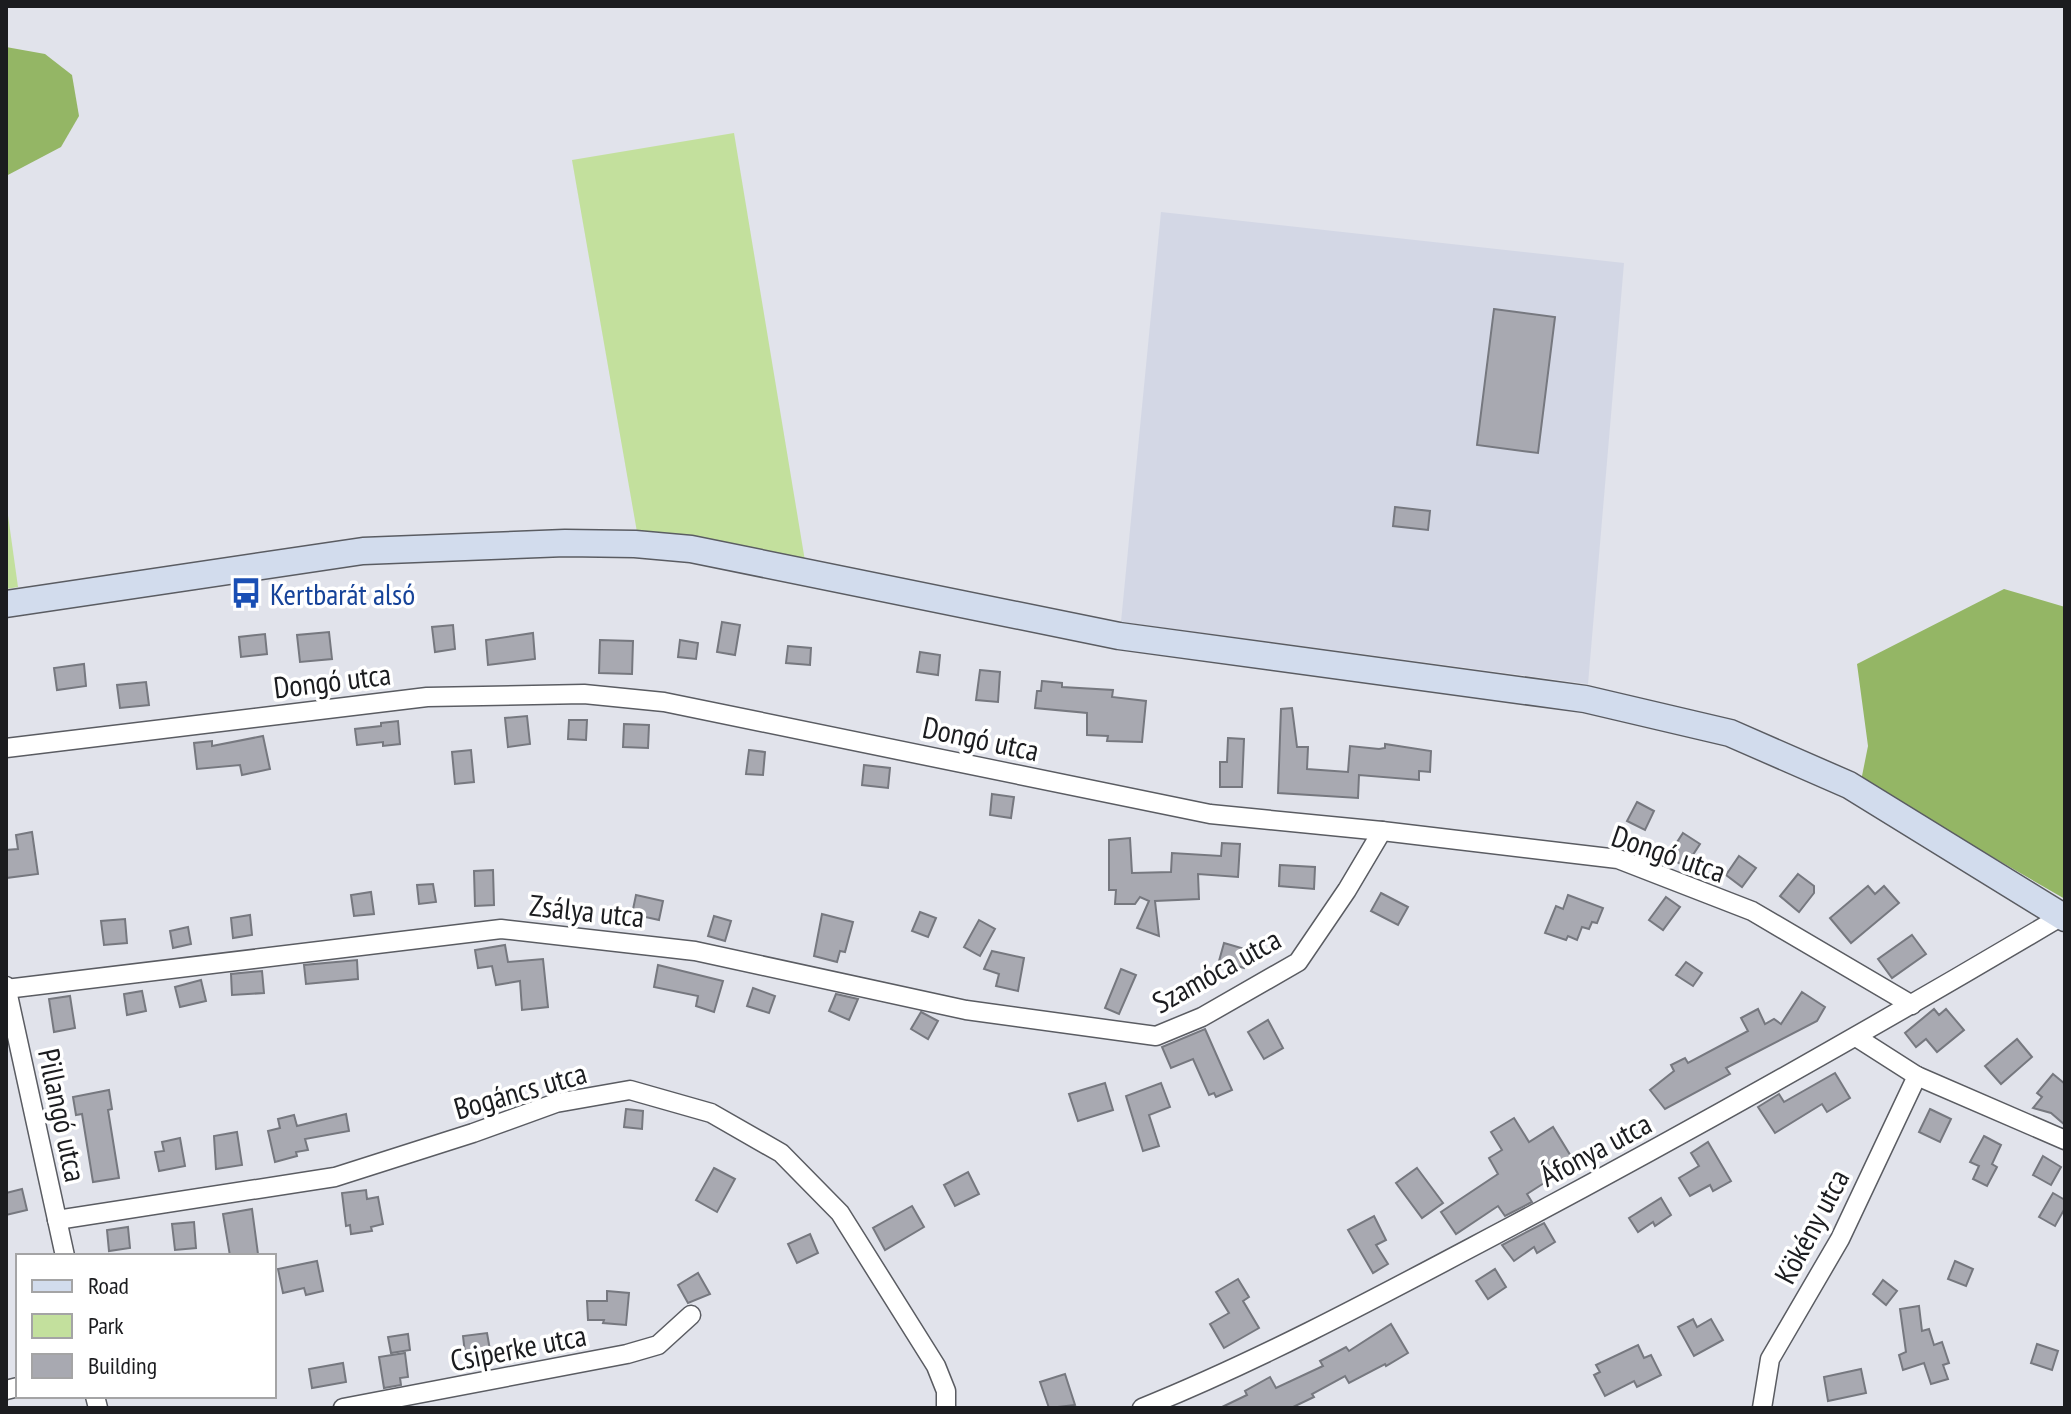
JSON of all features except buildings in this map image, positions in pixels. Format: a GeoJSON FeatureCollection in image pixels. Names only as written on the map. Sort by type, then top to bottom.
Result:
{"type":"FeatureCollection","features":[{"type":"Feature","properties":{"kind":"street"},"geometry":{"type":"LineString","coordinates":[[6,604],[363,551],[565,543],[691,549],[1119,636],[1585,699],[1730,733],[1849,785],[2064,917]]}},
{"type":"Feature","properties":{"kind":"street","name":"Dongó utca"},"geometry":{"type":"LineString","coordinates":[[6,748],[427,697],[584,694],[664,702],[1210,814],[1618,859],[1752,911],[1912,1005]]}},
{"type":"Feature","properties":{"kind":"street","name":"Szamóca utca"},"geometry":{"type":"LineString","coordinates":[[1156,1036],[1202,1017],[1298,962],[1382,831]]}},
{"type":"Feature","properties":{"kind":"street","name":"Áfonya utca"},"geometry":{"type":"LineString","coordinates":[[1142,1408],[1311,1329],[1468,1249],[1856,1037],[2064,917]]}},
{"type":"Feature","properties":{"kind":"street","name":"Zsálya utca"},"geometry":{"type":"LineString","coordinates":[[6,988],[501,929],[695,951],[966,1010],[1156,1036]]}},
{"type":"Feature","properties":{"kind":"street","name":"Pillangó utca"},"geometry":{"type":"LineString","coordinates":[[6,988],[65,1254]]}},
{"type":"Feature","properties":{"kind":"street"},"geometry":{"type":"LineString","coordinates":[[1856,1037],[1917,1076],[2065,1140]]}},
{"type":"Feature","properties":{"kind":"street","name":"Kökény utca"},"geometry":{"type":"LineString","coordinates":[[1766,1406],[1770,1359],[1840,1239],[1917,1076]]}},
{"type":"Feature","properties":{"kind":"street","name":"Bogáncs utca"},"geometry":{"type":"LineString","coordinates":[[57,1220],[335,1177],[556,1103],[630,1090],[711,1113],[781,1153],[840,1213],[936,1366],[946,1391],[946,1408]]}},
{"type":"Feature","properties":{"kind":"street","name":"Csiperke utca"},"geometry":{"type":"LineString","coordinates":[[343,1408],[627,1354],[658,1345],[691,1315]]}},
{"type":"Feature","properties":{"kind":"shaded area"},"geometry":{"type":"Polygon","coordinates":[[[1161,212],[1624,263],[1588,684],[1121,622],[1161,212]]]}},
{"type":"Feature","properties":{"kind":"green space"},"geometry":{"type":"Polygon","coordinates":[[[6,47],[45,54],[72,75],[79,116],[61,147],[6,176],[6,47]]]}},
{"type":"Feature","properties":{"kind":"green space"},"geometry":{"type":"Polygon","coordinates":[[[734,133],[805,561],[637,532],[572,160],[734,133]]]}},
{"type":"Feature","properties":{"kind":"green space"},"geometry":{"type":"Polygon","coordinates":[[[6,501],[18,587],[6,589],[6,501]]]}},
{"type":"Feature","properties":{"kind":"green space"},"geometry":{"type":"Polygon","coordinates":[[[2004,589],[2065,607],[2065,899],[1861,781],[1868,746],[1857,664],[2004,589]]]}},
{"type":"Feature","properties":{"kind":"place","name":"Kertbarát alsó"},"geometry":{"type":"Point","coordinates":[246,593]}}]}
